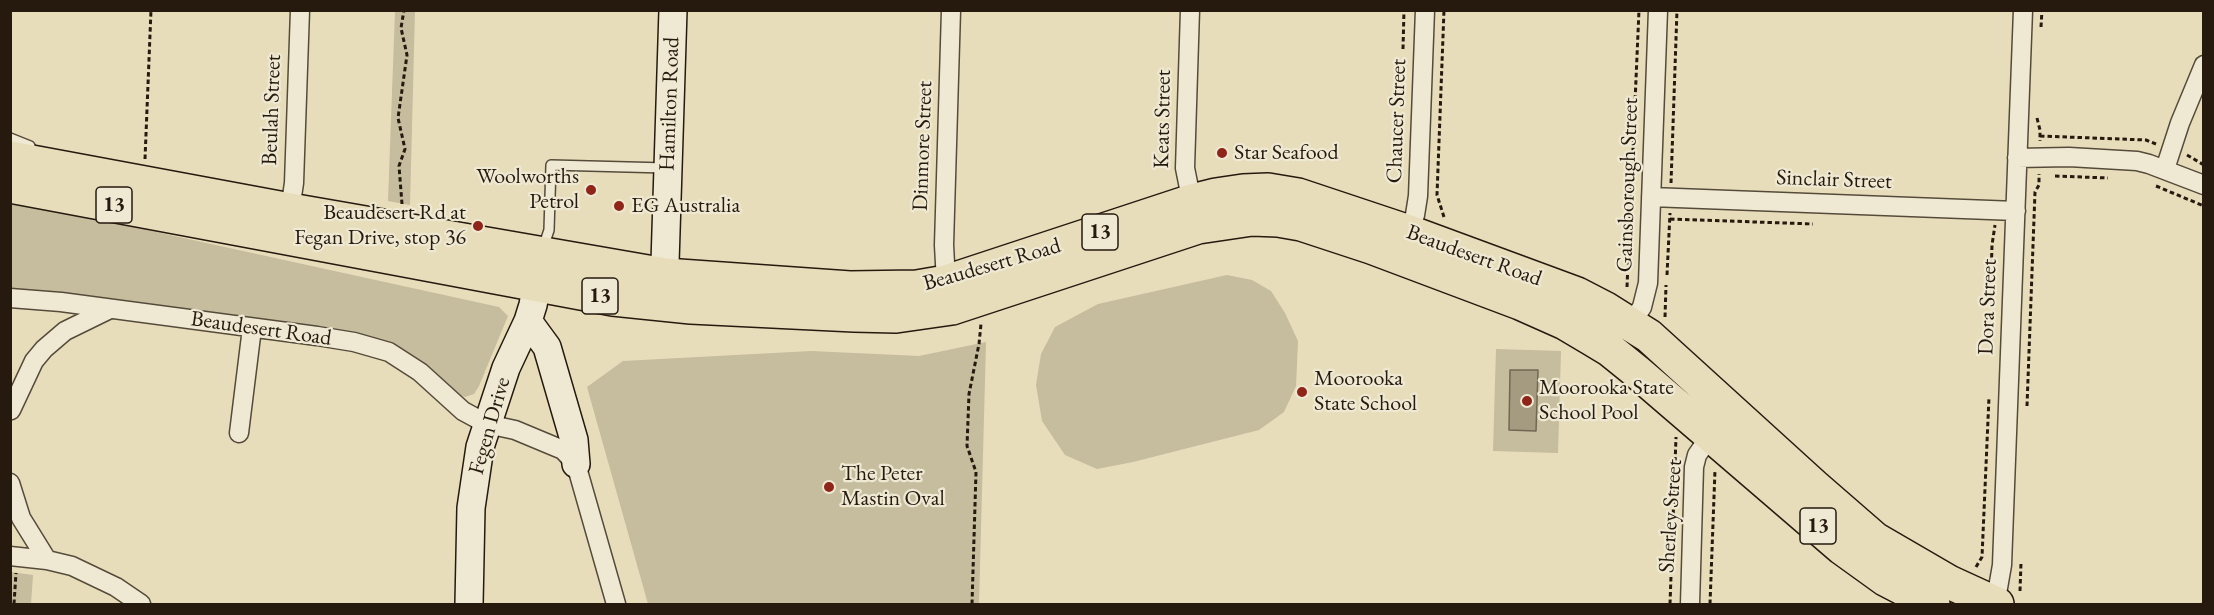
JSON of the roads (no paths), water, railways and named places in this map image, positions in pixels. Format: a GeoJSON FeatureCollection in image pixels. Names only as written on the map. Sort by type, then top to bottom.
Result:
{"type":"FeatureCollection","features":[{"type":"Feature","properties":{"kind":"highway","name":"Beaudesert Road"},"geometry":{"type":"LineString","coordinates":[[20,152],[290,210],[542,256],[613,299],[664,290],[917,287],[946,282],[1195,214],[1278,220],[1313,227],[1520,303],[1565,323],[1610,350],[1842,548],[1885,579],[2000,601]]}},
{"type":"Feature","properties":{"kind":"highway","name":"Beaudesert Road"},"geometry":{"type":"LineString","coordinates":[[10,186],[542,256]]}},
{"type":"Feature","properties":{"kind":"highway","name":"Beaudesert Road"},"geometry":{"type":"LineString","coordinates":[[664,290],[896,316],[952,308],[986,298],[1195,214],[1243,191],[1269,190],[1298,195],[1409,232],[1577,294],[1646,323],[1649,336],[1814,486],[1875,539],[1948,590]]}},
{"type":"Feature","properties":{"kind":"street","name":"Beulah Street"},"geometry":{"type":"LineString","coordinates":[[290,210],[294,183],[300,10]]}},
{"type":"Feature","properties":{"kind":"street","name":"Hamilton Road"},"geometry":{"type":"LineString","coordinates":[[664,290],[673,10]]}},
{"type":"Feature","properties":{"kind":"street","name":"Dinmore Street"},"geometry":{"type":"LineString","coordinates":[[946,282],[944,245],[951,10]]}},
{"type":"Feature","properties":{"kind":"street","name":"Keats Street"},"geometry":{"type":"LineString","coordinates":[[1190,10],[1185,158],[1187,183],[1195,214]]}},
{"type":"Feature","properties":{"kind":"street","name":"Chaucer Street"},"geometry":{"type":"LineString","coordinates":[[1409,232],[1418,196],[1425,10]]}},
{"type":"Feature","properties":{"kind":"street","name":"Gainsborough Street"},"geometry":{"type":"LineString","coordinates":[[1610,350],[1646,323],[1642,307],[1648,283],[1659,10]]}},
{"type":"Feature","properties":{"kind":"street","name":"Dora Street"},"geometry":{"type":"LineString","coordinates":[[2000,601],[1998,588],[2002,565],[2023,10]]}},
{"type":"Feature","properties":{"kind":"street"},"geometry":{"type":"LineString","coordinates":[[2165,169],[2180,123],[2204,65]]}},
{"type":"Feature","properties":{"kind":"street"},"geometry":{"type":"LineString","coordinates":[[2017,158],[2069,157],[2137,161],[2165,169],[2204,185]]}},
{"type":"Feature","properties":{"kind":"street","name":"Sinclair Street"},"geometry":{"type":"LineString","coordinates":[[1651,197],[2016,211]]}},
{"type":"Feature","properties":{"kind":"street","name":"Fegen Drive"},"geometry":{"type":"LineString","coordinates":[[469,604],[471,508],[480,447],[507,368],[528,321],[542,256]]}},
{"type":"Feature","properties":{"kind":"street","name":"Beaudesert Road"},"geometry":{"type":"LineString","coordinates":[[10,298],[354,342],[389,352],[420,372],[463,411],[487,424],[515,430],[563,450],[576,464]]}},
{"type":"Feature","properties":{"kind":"street"},"geometry":{"type":"LineString","coordinates":[[10,419],[11,409],[34,361],[44,349],[65,331],[110,309]]}},
{"type":"Feature","properties":{"kind":"street"},"geometry":{"type":"LineString","coordinates":[[528,321],[547,347],[574,440],[576,464],[616,604]]}},
{"type":"Feature","properties":{"kind":"street"},"geometry":{"type":"LineString","coordinates":[[239,433],[252,328]]}},
{"type":"Feature","properties":{"kind":"street","name":"Sherley Street"},"geometry":{"type":"LineString","coordinates":[[1690,604],[1694,467],[1697,455],[1711,435]]}},
{"type":"Feature","properties":{"kind":"street"},"geometry":{"type":"LineString","coordinates":[[10,483],[21,518],[47,560]]}},
{"type":"Feature","properties":{"kind":"street"},"geometry":{"type":"LineString","coordinates":[[13,556],[72,566],[116,587],[141,604]]}},
{"type":"Feature","properties":{"kind":"lane","name":"Beaudesert Road"},"geometry":{"type":"LineString","coordinates":[[10,138],[20,152]]}},
{"type":"Feature","properties":{"kind":"lane"},"geometry":{"type":"LineString","coordinates":[[542,256],[550,165],[668,168]]}},
{"type":"Feature","properties":{"kind":"place","name":"Star Seafood"},"geometry":{"type":"Point","coordinates":[1222,153]}},
{"type":"Feature","properties":{"kind":"place","name":"Woolworths Petrol"},"geometry":{"type":"Point","coordinates":[591,190]}},
{"type":"Feature","properties":{"kind":"place","name":"EG Australia"},"geometry":{"type":"Point","coordinates":[619,206]}},
{"type":"Feature","properties":{"kind":"place","name":"Beaudesert Rd at Fegan Drive, stop 36"},"geometry":{"type":"Point","coordinates":[478,226]}},
{"type":"Feature","properties":{"kind":"place","name":"Moorooka State School"},"geometry":{"type":"Point","coordinates":[1302,392]}},
{"type":"Feature","properties":{"kind":"place","name":"Moorooka State School Pool"},"geometry":{"type":"Point","coordinates":[1527,401]}},
{"type":"Feature","properties":{"kind":"place","name":"The Peter Mastin Oval"},"geometry":{"type":"Point","coordinates":[829,487]}}]}
